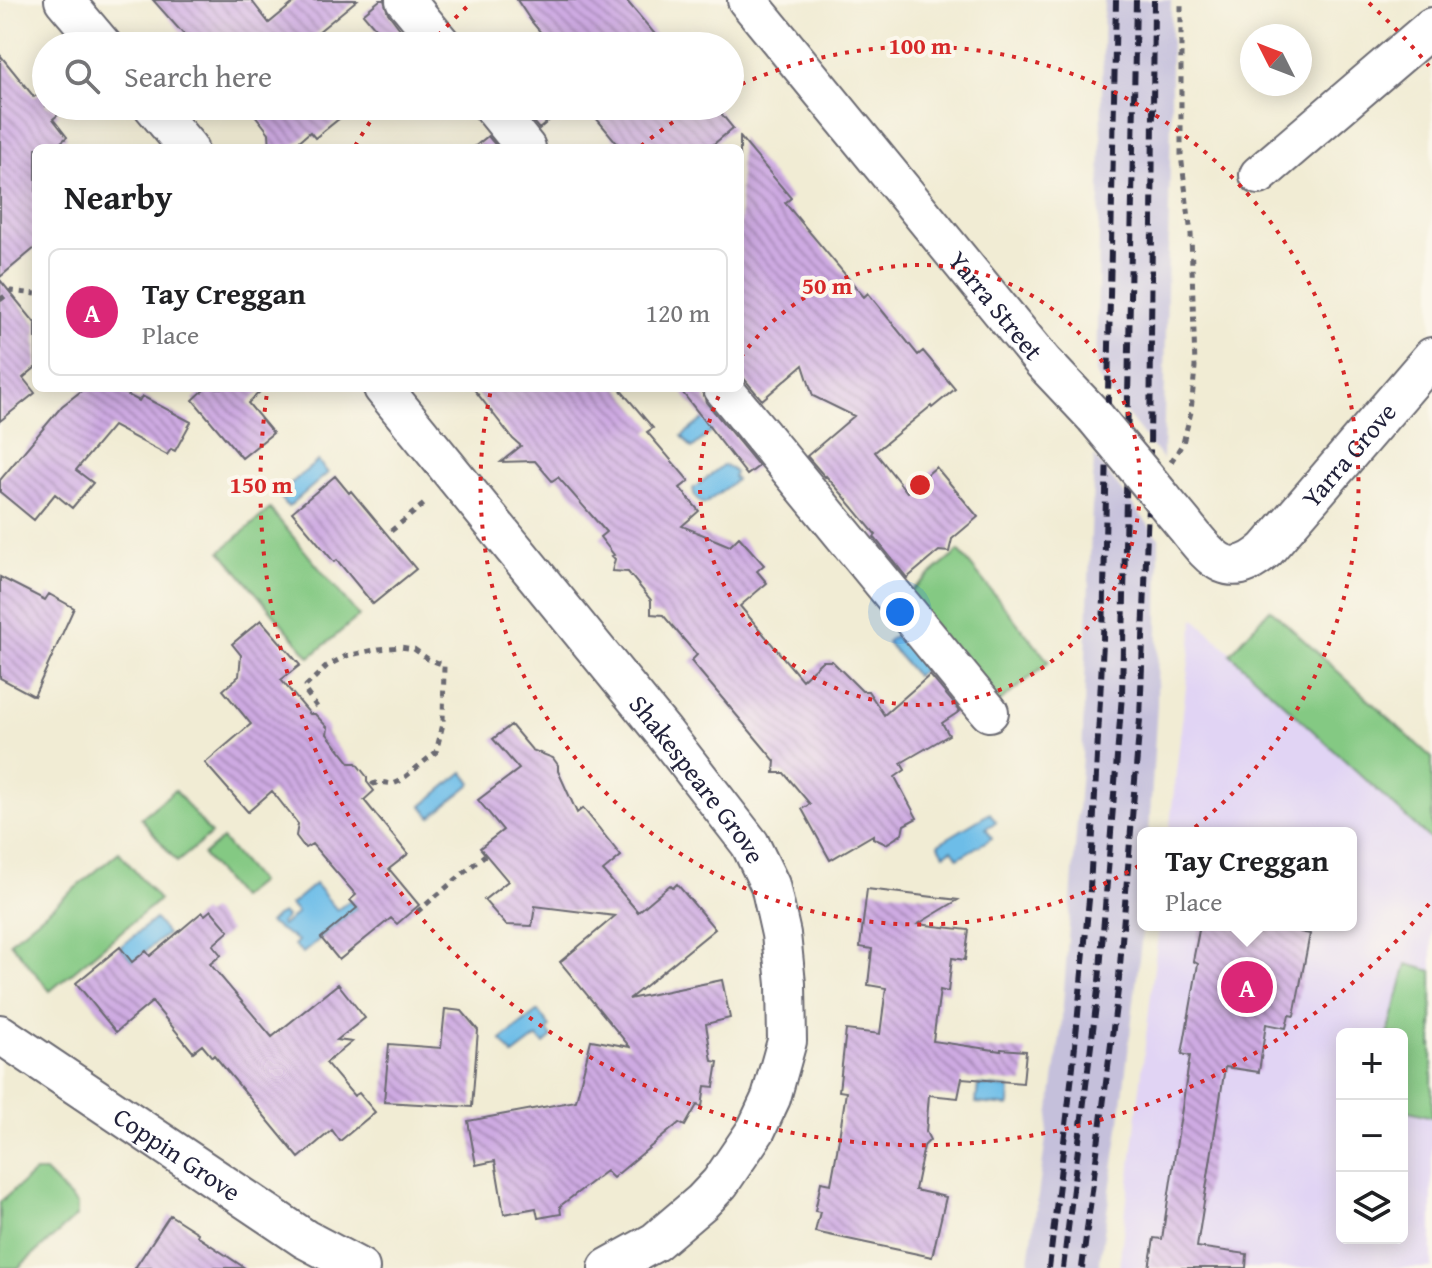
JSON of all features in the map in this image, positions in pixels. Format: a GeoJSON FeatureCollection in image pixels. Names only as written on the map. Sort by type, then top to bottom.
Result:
{"type":"FeatureCollection","features":[{"type":"Feature","properties":{"kind":"street"},"geometry":{"type":"LineString","coordinates":[[64,0],[91,32]]}},
{"type":"Feature","properties":{"kind":"street"},"geometry":{"type":"LineString","coordinates":[[405,0],[431,32]]}},
{"type":"Feature","properties":{"kind":"street","name":"Yarra Street"},"geometry":{"type":"LineString","coordinates":[[747,0],[1033,350],[1095,417],[1204,551],[1216,561],[1240,565],[1256,559],[1266,550]]}},
{"type":"Feature","properties":{"kind":"street"},"geometry":{"type":"LineString","coordinates":[[1259,175],[1432,27]]}},
{"type":"Feature","properties":{"kind":"street"},"geometry":{"type":"LineString","coordinates":[[165,120],[185,144]]}},
{"type":"Feature","properties":{"kind":"street"},"geometry":{"type":"LineString","coordinates":[[503,120],[523,144]]}},
{"type":"Feature","properties":{"kind":"street","name":"Yarra Grove"},"geometry":{"type":"LineString","coordinates":[[1266,550],[1432,357]]}},
{"type":"Feature","properties":{"kind":"street","name":"Shakespeare Grove"},"geometry":{"type":"LineString","coordinates":[[386,392],[673,744],[750,844],[770,885],[781,934],[787,1041],[766,1109],[742,1154],[720,1183],[655,1242],[608,1268]]}},
{"type":"Feature","properties":{"kind":"street"},"geometry":{"type":"LineString","coordinates":[[726,392],[989,712]]}},
{"type":"Feature","properties":{"kind":"street","name":"Coppin Grove"},"geometry":{"type":"LineString","coordinates":[[0,1034],[305,1239],[360,1268]]}},
{"type":"Feature","properties":{"kind":"path"},"geometry":{"type":"LineString","coordinates":[[1162,498],[1167,469],[1183,443],[1191,412],[1195,367],[1191,234],[1181,155],[1181,0]]}},
{"type":"Feature","properties":{"kind":"path"},"geometry":{"type":"LineString","coordinates":[[0,300],[11,291],[32,294]]}},
{"type":"Feature","properties":{"kind":"path"},"geometry":{"type":"LineString","coordinates":[[391,531],[424,504]]}},
{"type":"Feature","properties":{"kind":"path"},"geometry":{"type":"LineString","coordinates":[[317,707],[306,692],[306,686],[327,666],[346,656],[400,647],[414,649],[444,665],[443,724],[436,752],[400,781],[393,784],[380,782],[371,787]]}},
{"type":"Feature","properties":{"kind":"path"},"geometry":{"type":"LineString","coordinates":[[417,912],[485,855]]}},
{"type":"Feature","properties":{"kind":"shaded area"},"geometry":{"type":"Polygon","coordinates":[[[1104,0],[1171,0],[1163,460],[1096,376],[1104,0]]]}},
{"type":"Feature","properties":{"kind":"shaded area"},"geometry":{"type":"Polygon","coordinates":[[[1094,456],[1159,538],[1157,704],[1149,827],[1137,827],[1137,931],[1142,931],[1099,1268],[1028,1268],[1061,1030],[1082,756],[1094,456]]]}},
{"type":"Feature","properties":{"kind":"shaded area"},"geometry":{"type":"Polygon","coordinates":[[[1194,618],[1432,841],[1432,1268],[1119,1268],[1158,931],[1357,931],[1357,827],[1170,827],[1194,618]]]}},
{"type":"Feature","properties":{"kind":"green space"},"geometry":{"type":"Polygon","coordinates":[[[270,509],[359,616],[310,657],[221,551],[270,509]]]}},
{"type":"Feature","properties":{"kind":"green space"},"geometry":{"type":"Polygon","coordinates":[[[959,551],[1049,662],[995,706],[906,595],[959,551]]]}},
{"type":"Feature","properties":{"kind":"green space"},"geometry":{"type":"Polygon","coordinates":[[[1270,609],[1432,758],[1432,841],[1230,654],[1270,609]]]}},
{"type":"Feature","properties":{"kind":"green space"},"geometry":{"type":"Polygon","coordinates":[[[175,790],[211,834],[177,862],[141,818],[175,790]]]}},
{"type":"Feature","properties":{"kind":"green space"},"geometry":{"type":"Polygon","coordinates":[[[222,839],[259,882],[239,898],[203,855],[222,839]]]}},
{"type":"Feature","properties":{"kind":"green space"},"geometry":{"type":"Polygon","coordinates":[[[119,852],[159,900],[50,991],[10,942],[119,852]]]}},
{"type":"Feature","properties":{"kind":"green space"},"geometry":{"type":"Polygon","coordinates":[[[1407,964],[1432,971],[1432,1117],[1408,1111],[1408,1028],[1390,1028],[1407,964]]]}},
{"type":"Feature","properties":{"kind":"green space"},"geometry":{"type":"Polygon","coordinates":[[[35,1172],[45,1172],[77,1205],[77,1216],[18,1268],[0,1268],[0,1202],[35,1172]]]}},
{"type":"Feature","properties":{"kind":"water"},"geometry":{"type":"Polygon","coordinates":[[[716,409],[725,420],[692,448],[682,436],[716,409]]]}},
{"type":"Feature","properties":{"kind":"water"},"geometry":{"type":"Polygon","coordinates":[[[318,461],[328,473],[288,507],[278,494],[318,461]]]}},
{"type":"Feature","properties":{"kind":"water"},"geometry":{"type":"Polygon","coordinates":[[[723,465],[731,468],[736,480],[705,504],[700,502],[693,489],[723,465]]]}},
{"type":"Feature","properties":{"kind":"water"},"geometry":{"type":"Polygon","coordinates":[[[905,627],[934,661],[916,676],[887,642],[905,627]]]}},
{"type":"Feature","properties":{"kind":"water"},"geometry":{"type":"Polygon","coordinates":[[[463,772],[472,783],[431,817],[422,806],[463,772]]]}},
{"type":"Feature","properties":{"kind":"water"},"geometry":{"type":"Polygon","coordinates":[[[990,813],[996,822],[986,828],[992,838],[958,858],[952,849],[944,854],[938,844],[990,813]]]}},
{"type":"Feature","properties":{"kind":"water"},"geometry":{"type":"Polygon","coordinates":[[[315,884],[337,910],[350,900],[357,908],[303,953],[294,945],[298,941],[269,923],[282,913],[286,917],[280,924],[282,926],[297,913],[290,905],[315,884]]]}},
{"type":"Feature","properties":{"kind":"water"},"geometry":{"type":"Polygon","coordinates":[[[155,919],[167,934],[132,962],[120,947],[155,919]]]}},
{"type":"Feature","properties":{"kind":"water"},"geometry":{"type":"Polygon","coordinates":[[[538,1011],[550,1027],[547,1030],[552,1037],[544,1044],[537,1037],[513,1055],[501,1040],[538,1011]]]}},
{"type":"Feature","properties":{"kind":"water"},"geometry":{"type":"Polygon","coordinates":[[[978,1085],[1010,1088],[1009,1106],[976,1103],[978,1085]]]}},
{"type":"Feature","properties":{"kind":"building"},"geometry":{"type":"Polygon","coordinates":[[[153,0],[251,0],[269,23],[297,0],[357,0],[318,32],[182,32],[153,0]]]}},
{"type":"Feature","properties":{"kind":"building"},"geometry":{"type":"Polygon","coordinates":[[[384,0],[388,13],[400,29],[396,32],[378,32],[363,14],[384,0]]]}},
{"type":"Feature","properties":{"kind":"building"},"geometry":{"type":"Polygon","coordinates":[[[517,0],[626,0],[653,32],[540,32],[517,0]]]}},
{"type":"Feature","properties":{"kind":"building"},"geometry":{"type":"Polygon","coordinates":[[[0,55],[32,95],[32,120],[54,120],[67,137],[59,144],[32,144],[32,250],[0,277],[0,55]]]}},
{"type":"Feature","properties":{"kind":"building"},"geometry":{"type":"Polygon","coordinates":[[[259,120],[338,120],[315,138],[310,132],[296,144],[270,144],[269,133],[259,120]]]}},
{"type":"Feature","properties":{"kind":"building"},"geometry":{"type":"Polygon","coordinates":[[[532,120],[550,120],[539,129],[532,120]]]}},
{"type":"Feature","properties":{"kind":"building"},"geometry":{"type":"Polygon","coordinates":[[[598,120],[726,120],[733,128],[714,144],[618,144],[598,120]]]}},
{"type":"Feature","properties":{"kind":"building"},"geometry":{"type":"Polygon","coordinates":[[[488,136],[495,144],[478,144],[488,136]]]}},
{"type":"Feature","properties":{"kind":"building"},"geometry":{"type":"Polygon","coordinates":[[[740,137],[791,198],[785,203],[864,297],[868,293],[918,355],[923,351],[955,389],[875,452],[907,492],[936,467],[978,517],[952,539],[949,552],[939,551],[907,578],[874,537],[876,535],[807,456],[854,416],[813,396],[803,365],[762,400],[744,379],[744,144],[740,144],[740,137]]]}},
{"type":"Feature","properties":{"kind":"building"},"geometry":{"type":"Polygon","coordinates":[[[0,280],[32,319],[32,370],[23,378],[35,393],[0,421],[0,280]]]}},
{"type":"Feature","properties":{"kind":"building"},"geometry":{"type":"Polygon","coordinates":[[[80,392],[122,392],[139,401],[142,396],[191,422],[175,451],[171,449],[167,455],[113,426],[76,470],[93,483],[72,508],[55,494],[34,520],[0,492],[0,480],[62,406],[80,392]]]}},
{"type":"Feature","properties":{"kind":"building"},"geometry":{"type":"Polygon","coordinates":[[[202,392],[260,392],[248,403],[273,433],[242,458],[193,400],[202,392]]]}},
{"type":"Feature","properties":{"kind":"building"},"geometry":{"type":"Polygon","coordinates":[[[476,392],[622,392],[653,428],[647,432],[689,481],[680,488],[699,511],[682,526],[730,546],[739,537],[764,565],[757,571],[767,583],[740,606],[802,680],[822,661],[832,661],[862,691],[868,691],[884,715],[930,675],[960,711],[942,723],[949,735],[901,763],[905,770],[895,777],[917,818],[904,825],[902,834],[886,844],[873,838],[873,835],[830,860],[802,809],[810,804],[784,773],[774,773],[775,761],[691,661],[697,655],[663,615],[651,614],[651,600],[628,572],[612,571],[614,555],[600,537],[606,532],[558,477],[552,481],[535,461],[501,462],[521,446],[476,392]]]}},
{"type":"Feature","properties":{"kind":"building"},"geometry":{"type":"Polygon","coordinates":[[[682,392],[703,392],[706,402],[759,466],[747,475],[682,392]]]}},
{"type":"Feature","properties":{"kind":"building"},"geometry":{"type":"Polygon","coordinates":[[[335,476],[416,569],[373,604],[292,512],[335,476]]]}},
{"type":"Feature","properties":{"kind":"building"},"geometry":{"type":"Polygon","coordinates":[[[0,577],[45,600],[49,594],[74,608],[34,696],[0,678],[0,577]]]}},
{"type":"Feature","properties":{"kind":"building"},"geometry":{"type":"Polygon","coordinates":[[[261,620],[300,665],[281,680],[310,714],[315,714],[328,728],[327,734],[350,763],[356,763],[367,777],[374,791],[364,800],[408,854],[389,869],[419,905],[397,924],[391,918],[339,960],[321,938],[357,908],[350,900],[356,895],[312,844],[305,848],[296,836],[298,824],[272,791],[248,812],[205,763],[251,724],[223,690],[239,676],[241,655],[232,644],[261,620]]]}},
{"type":"Feature","properties":{"kind":"building"},"geometry":{"type":"Polygon","coordinates":[[[511,725],[532,750],[553,758],[577,813],[583,808],[621,856],[603,871],[638,912],[670,885],[673,888],[677,884],[715,929],[629,999],[722,980],[730,1018],[706,1024],[712,1061],[718,1062],[714,1087],[705,1086],[702,1107],[697,1105],[685,1126],[679,1123],[613,1178],[606,1171],[560,1206],[561,1214],[538,1218],[536,1208],[504,1214],[495,1161],[476,1165],[468,1121],[576,1101],[591,1040],[630,1047],[560,962],[615,916],[535,906],[532,926],[506,925],[484,900],[508,881],[480,848],[503,830],[478,800],[519,769],[493,739],[511,725]]]}},
{"type":"Feature","properties":{"kind":"building"},"geometry":{"type":"Polygon","coordinates":[[[867,889],[958,900],[918,924],[969,930],[965,960],[952,958],[948,992],[940,990],[933,1041],[1001,1051],[1026,1051],[1023,1083],[962,1078],[958,1098],[929,1095],[926,1132],[930,1140],[924,1146],[915,1190],[946,1197],[932,1257],[815,1232],[820,1212],[815,1211],[821,1182],[831,1184],[837,1151],[846,1092],[839,1091],[846,1030],[880,1034],[886,988],[868,985],[872,949],[860,947],[867,889]]]}},
{"type":"Feature","properties":{"kind":"building"},"geometry":{"type":"Polygon","coordinates":[[[211,910],[229,931],[213,945],[221,955],[210,964],[272,1037],[338,984],[365,1018],[337,1040],[352,1042],[326,1063],[354,1096],[359,1093],[375,1112],[340,1141],[332,1130],[299,1158],[214,1055],[212,1057],[202,1045],[193,1052],[152,1002],[116,1032],[76,983],[120,947],[132,962],[146,951],[150,956],[202,912],[205,915],[211,910]]]}},
{"type":"Feature","properties":{"kind":"building"},"geometry":{"type":"Polygon","coordinates":[[[1199,931],[1300,931],[1310,934],[1294,1016],[1289,1015],[1286,1028],[1266,1024],[1259,1072],[1225,1067],[1197,1247],[1247,1254],[1246,1268],[1149,1268],[1154,1238],[1162,1239],[1190,1056],[1182,1054],[1198,964],[1193,961],[1199,931]]]}},
{"type":"Feature","properties":{"kind":"building"},"geometry":{"type":"Polygon","coordinates":[[[445,1009],[462,1011],[478,1030],[472,1107],[384,1102],[389,1044],[441,1048],[445,1009]]]}},
{"type":"Feature","properties":{"kind":"building"},"geometry":{"type":"Polygon","coordinates":[[[170,1215],[198,1233],[197,1236],[245,1268],[135,1268],[170,1215]]]}},
{"type":"Feature","properties":{"kind":"railway"},"geometry":{"type":"LineString","coordinates":[[1049,1268],[1090,889],[1103,642],[1116,0]]}},
{"type":"Feature","properties":{"kind":"railway"},"geometry":{"type":"LineString","coordinates":[[1063,1268],[1099,982],[1122,695],[1136,0]]}},
{"type":"Feature","properties":{"kind":"railway"},"geometry":{"type":"LineString","coordinates":[[1082,1268],[1118,990],[1140,719],[1150,452],[1154,0]]}},
{"type":"Feature","properties":{"kind":"place","name":"Tay Creggan"},"geometry":{"type":"Point","coordinates":[1247,987]}}]}
